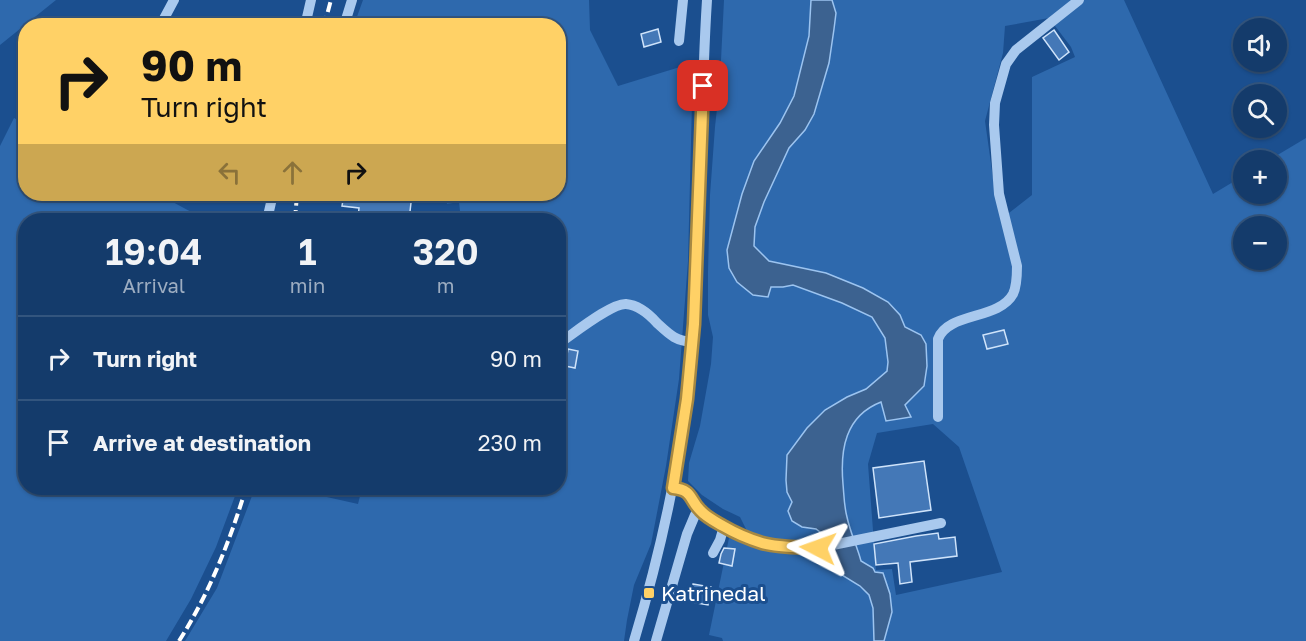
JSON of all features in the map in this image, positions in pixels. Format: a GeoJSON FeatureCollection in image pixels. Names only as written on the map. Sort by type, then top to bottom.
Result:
{"type":"FeatureCollection","features":[{"type":"Feature","properties":{"kind":"street"},"geometry":{"type":"LineString","coordinates":[[164,18],[174,0]]}},
{"type":"Feature","properties":{"kind":"street"},"geometry":{"type":"LineString","coordinates":[[307,18],[311,0]]}},
{"type":"Feature","properties":{"kind":"street"},"geometry":{"type":"LineString","coordinates":[[346,18],[352,0]]}},
{"type":"Feature","properties":{"kind":"street"},"geometry":{"type":"LineString","coordinates":[[679,41],[683,0]]}},
{"type":"Feature","properties":{"kind":"street"},"geometry":{"type":"LineString","coordinates":[[634,641],[649,593],[673,488],[687,399],[693,342],[698,246],[707,0]]}},
{"type":"Feature","properties":{"kind":"street"},"geometry":{"type":"LineString","coordinates":[[938,417],[938,339],[940,333],[948,326],[1004,305],[1013,294],[1017,277],[1017,266],[999,194],[994,125],[995,103],[1006,64],[1023,43],[1079,0]]}},
{"type":"Feature","properties":{"kind":"street"},"geometry":{"type":"LineString","coordinates":[[566,339],[609,309],[624,304],[645,312],[669,335],[693,342]]}},
{"type":"Feature","properties":{"kind":"street"},"geometry":{"type":"LineString","coordinates":[[673,488],[690,495],[699,510],[724,526],[764,544],[818,548],[941,523]]}},
{"type":"Feature","properties":{"kind":"street"},"geometry":{"type":"LineString","coordinates":[[656,641],[687,534],[694,515],[699,510]]}},
{"type":"Feature","properties":{"kind":"street"},"geometry":{"type":"LineString","coordinates":[[713,553],[724,526]]}},
{"type":"Feature","properties":{"kind":"shaded area"},"geometry":{"type":"Polygon","coordinates":[[[0,0],[56,0],[34,18],[18,18],[18,31],[0,45],[0,0]]]}},
{"type":"Feature","properties":{"kind":"shaded area"},"geometry":{"type":"Polygon","coordinates":[[[363,0],[589,0],[590,30],[618,86],[693,63],[688,261],[679,379],[651,544],[634,585],[624,641],[185,641],[217,588],[252,495],[318,495],[358,504],[360,495],[566,495],[566,213],[460,213],[459,202],[447,204],[447,201],[566,201],[566,18],[357,18],[363,0]]]}},
{"type":"Feature","properties":{"kind":"shaded area"},"geometry":{"type":"Polygon","coordinates":[[[724,0],[811,0],[809,36],[794,96],[780,123],[762,148],[742,194],[727,250],[729,268],[737,282],[771,287],[793,285],[842,303],[872,317],[885,338],[887,371],[866,389],[847,397],[787,456],[786,480],[787,492],[802,527],[816,529],[824,535],[829,549],[856,584],[869,595],[873,608],[874,641],[723,641],[722,638],[709,635],[729,538],[746,543],[748,533],[740,517],[702,495],[688,481],[689,463],[700,426],[711,364],[713,337],[708,315],[710,195],[724,0]]]}},
{"type":"Feature","properties":{"kind":"shaded area"},"geometry":{"type":"Polygon","coordinates":[[[811,0],[832,0],[836,13],[829,63],[814,114],[805,130],[789,148],[764,202],[755,227],[754,246],[769,261],[826,273],[863,288],[888,302],[900,315],[905,327],[921,335],[926,344],[927,366],[924,386],[905,405],[911,417],[886,421],[881,402],[859,416],[852,425],[844,447],[842,471],[845,509],[850,528],[861,561],[873,568],[875,572],[883,573],[890,594],[892,612],[884,641],[874,641],[873,608],[869,595],[860,586],[837,572],[824,535],[816,529],[802,527],[792,521],[788,511],[792,502],[787,492],[786,480],[787,455],[807,428],[825,410],[866,389],[887,371],[885,338],[872,317],[793,285],[771,287],[768,297],[753,295],[737,282],[729,268],[727,250],[742,194],[754,161],[780,123],[794,96],[809,36],[811,0]]]}},
{"type":"Feature","properties":{"kind":"shaded area"},"geometry":{"type":"Polygon","coordinates":[[[832,0],[1124,0],[1213,194],[1233,182],[1233,204],[1287,204],[1286,150],[1306,138],[1306,641],[884,641],[886,630],[875,572],[861,561],[846,513],[842,471],[844,446],[852,425],[869,408],[881,402],[886,421],[905,405],[921,335],[905,327],[900,315],[888,302],[863,288],[826,273],[769,261],[754,246],[755,227],[764,202],[789,148],[805,130],[814,114],[829,63],[836,13],[832,0]],[[1049,18],[1005,26],[1003,53],[985,121],[995,192],[1005,216],[1032,195],[1032,77],[1075,57],[1071,47],[1049,18]],[[933,424],[877,433],[868,464],[876,570],[892,569],[896,595],[1002,572],[959,447],[933,424]]]}},
{"type":"Feature","properties":{"kind":"shaded area"},"geometry":{"type":"Polygon","coordinates":[[[14,118],[18,120],[18,201],[171,201],[193,213],[18,213],[18,495],[235,495],[216,547],[191,599],[166,641],[0,641],[0,146],[14,118]]]}},
{"type":"Feature","properties":{"kind":"building"},"geometry":{"type":"Polygon","coordinates":[[[658,29],[661,42],[644,47],[641,34],[658,29]]]}},
{"type":"Feature","properties":{"kind":"building"},"geometry":{"type":"Polygon","coordinates":[[[1054,30],[1069,52],[1059,60],[1043,38],[1054,30]]]}},
{"type":"Feature","properties":{"kind":"building"},"geometry":{"type":"Polygon","coordinates":[[[343,201],[411,201],[410,213],[358,213],[359,208],[342,206],[343,201]]]}},
{"type":"Feature","properties":{"kind":"building"},"geometry":{"type":"Polygon","coordinates":[[[1004,330],[1008,344],[987,349],[983,335],[1004,330]]]}},
{"type":"Feature","properties":{"kind":"building"},"geometry":{"type":"Polygon","coordinates":[[[568,349],[578,351],[575,368],[566,366],[568,349]]]}},
{"type":"Feature","properties":{"kind":"building"},"geometry":{"type":"Polygon","coordinates":[[[924,461],[931,510],[879,518],[873,468],[924,461]]]}},
{"type":"Feature","properties":{"kind":"building"},"geometry":{"type":"Polygon","coordinates":[[[938,533],[939,539],[955,537],[957,556],[910,562],[912,582],[900,584],[898,563],[876,565],[874,544],[938,533]]]}},
{"type":"Feature","properties":{"kind":"building"},"geometry":{"type":"Polygon","coordinates":[[[724,548],[735,549],[732,566],[719,563],[724,548]]]}},
{"type":"Feature","properties":{"kind":"building"},"geometry":{"type":"Polygon","coordinates":[[[693,584],[711,587],[708,605],[690,602],[693,584]]]}},
{"type":"Feature","properties":{"kind":"railway"},"geometry":{"type":"LineString","coordinates":[[326,18],[331,0]]}},
{"type":"Feature","properties":{"kind":"railway"},"geometry":{"type":"LineString","coordinates":[[296,201],[296,213]]}},
{"type":"Feature","properties":{"kind":"railway"},"geometry":{"type":"LineString","coordinates":[[179,641],[218,567],[244,495]]}},
{"type":"Feature","properties":{"kind":"place","name":"Katrinedal"},"geometry":{"type":"Point","coordinates":[649,593]}},
{"type":"Feature","properties":{"kind":"route"},"geometry":{"type":"LineString","coordinates":[[703,86],[694,324],[687,399],[673,488],[690,495],[699,510],[708,517],[747,538],[764,544],[818,548]]}}]}
